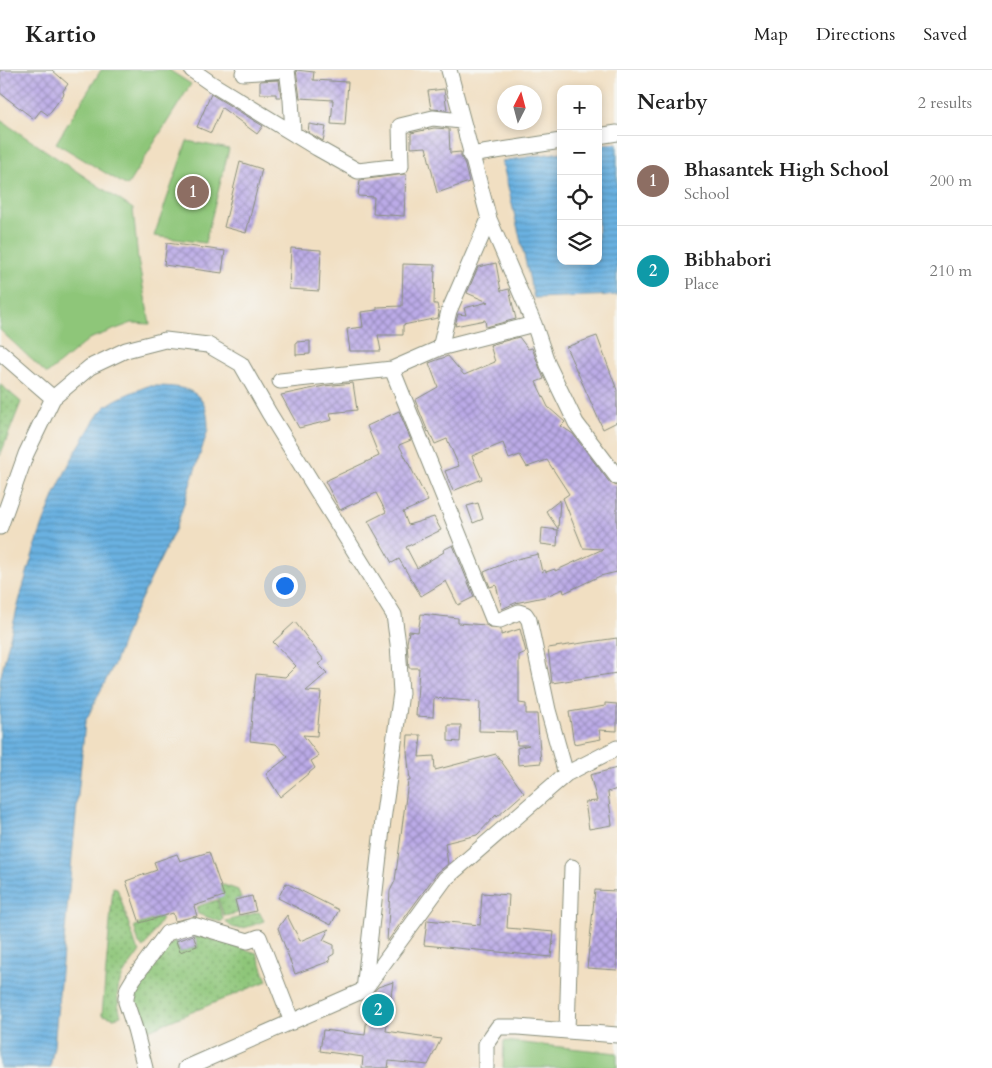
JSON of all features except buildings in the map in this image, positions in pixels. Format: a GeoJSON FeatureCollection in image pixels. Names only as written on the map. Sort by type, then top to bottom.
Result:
{"type":"FeatureCollection","features":[{"type":"Feature","properties":{"kind":"street"},"geometry":{"type":"LineString","coordinates":[[192,70],[317,148],[358,171],[401,166],[400,126],[433,118],[461,121]]}},
{"type":"Feature","properties":{"kind":"street"},"geometry":{"type":"LineString","coordinates":[[243,73],[287,70],[293,132]]}},
{"type":"Feature","properties":{"kind":"street"},"geometry":{"type":"LineString","coordinates":[[448,70],[489,219],[534,324],[548,365],[576,423],[617,477]]}},
{"type":"Feature","properties":{"kind":"street"},"geometry":{"type":"LineString","coordinates":[[602,135],[617,133]]}},
{"type":"Feature","properties":{"kind":"street"},"geometry":{"type":"LineString","coordinates":[[470,155],[557,142]]}},
{"type":"Feature","properties":{"kind":"street"},"geometry":{"type":"LineString","coordinates":[[440,348],[449,311],[489,219]]}},
{"type":"Feature","properties":{"kind":"street"},"geometry":{"type":"LineString","coordinates":[[280,381],[392,369],[440,348],[534,324]]}},
{"type":"Feature","properties":{"kind":"street"},"geometry":{"type":"LineString","coordinates":[[0,527],[26,454],[52,398],[90,367],[126,350],[165,340],[208,345],[241,364],[269,413],[394,615],[398,644],[400,693],[382,827],[364,990]]}},
{"type":"Feature","properties":{"kind":"street"},"geometry":{"type":"LineString","coordinates":[[0,352],[52,398]]}},
{"type":"Feature","properties":{"kind":"street"},"geometry":{"type":"LineString","coordinates":[[392,369],[493,619],[500,620],[519,612],[525,614],[529,620],[548,710],[566,774]]}},
{"type":"Feature","properties":{"kind":"street"},"geometry":{"type":"LineString","coordinates":[[186,1068],[364,990],[445,879],[566,774],[617,748]]}},
{"type":"Feature","properties":{"kind":"street"},"geometry":{"type":"LineString","coordinates":[[566,1030],[572,867]]}},
{"type":"Feature","properties":{"kind":"street"},"geometry":{"type":"LineString","coordinates":[[145,1068],[126,1002],[128,988],[167,933],[192,925],[248,941],[259,937],[292,1022]]}},
{"type":"Feature","properties":{"kind":"street"},"geometry":{"type":"LineString","coordinates":[[486,1068],[486,1044],[498,1027],[518,1026],[617,1035]]}},
{"type":"Feature","properties":{"kind":"green space"},"geometry":{"type":"Polygon","coordinates":[[[101,70],[169,70],[191,84],[127,186],[56,143],[101,70]]]}},
{"type":"Feature","properties":{"kind":"green space"},"geometry":{"type":"Polygon","coordinates":[[[0,120],[133,209],[138,260],[150,324],[132,323],[89,339],[47,374],[0,330],[0,120]]]}},
{"type":"Feature","properties":{"kind":"green space"},"geometry":{"type":"Polygon","coordinates":[[[187,141],[229,149],[205,243],[154,236],[187,141]]]}},
{"type":"Feature","properties":{"kind":"green space"},"geometry":{"type":"Polygon","coordinates":[[[0,384],[21,402],[0,456],[0,384]]]}},
{"type":"Feature","properties":{"kind":"green space"},"geometry":{"type":"Polygon","coordinates":[[[221,884],[238,890],[241,898],[235,900],[238,913],[224,916],[214,887],[221,884]]]}},
{"type":"Feature","properties":{"kind":"green space"},"geometry":{"type":"Polygon","coordinates":[[[113,887],[117,888],[137,949],[140,951],[120,981],[118,1005],[121,1016],[114,1018],[102,1015],[113,887]]]}},
{"type":"Feature","properties":{"kind":"green space"},"geometry":{"type":"Polygon","coordinates":[[[217,900],[223,919],[221,922],[198,914],[196,907],[217,900]]]}},
{"type":"Feature","properties":{"kind":"green space"},"geometry":{"type":"Polygon","coordinates":[[[259,912],[264,921],[243,928],[229,925],[226,921],[259,912]]]}},
{"type":"Feature","properties":{"kind":"green space"},"geometry":{"type":"Polygon","coordinates":[[[159,915],[162,919],[144,948],[139,944],[134,926],[154,920],[153,917],[159,915]]]}},
{"type":"Feature","properties":{"kind":"green space"},"geometry":{"type":"Polygon","coordinates":[[[194,934],[257,953],[267,981],[146,1031],[134,999],[138,987],[166,947],[176,940],[180,952],[198,946],[194,934]]]}},
{"type":"Feature","properties":{"kind":"green space"},"geometry":{"type":"Polygon","coordinates":[[[504,1041],[617,1053],[617,1068],[503,1068],[504,1041]]]}},
{"type":"Feature","properties":{"kind":"water"},"geometry":{"type":"Polygon","coordinates":[[[617,143],[617,295],[534,298],[502,161],[557,153],[557,265],[602,265],[602,145],[617,143]]]}},
{"type":"Feature","properties":{"kind":"water"},"geometry":{"type":"Polygon","coordinates":[[[148,386],[183,389],[199,397],[204,405],[207,416],[208,430],[176,528],[132,617],[115,662],[85,722],[54,1046],[50,1068],[0,1068],[0,680],[23,586],[33,554],[55,493],[69,464],[95,420],[105,407],[123,396],[148,386]]]}},
{"type":"Feature","properties":{"kind":"place","name":"Bhasantek High School"},"geometry":{"type":"Point","coordinates":[193,192]}},
{"type":"Feature","properties":{"kind":"place","name":"Bibhabori"},"geometry":{"type":"Point","coordinates":[378,1010]}}]}
